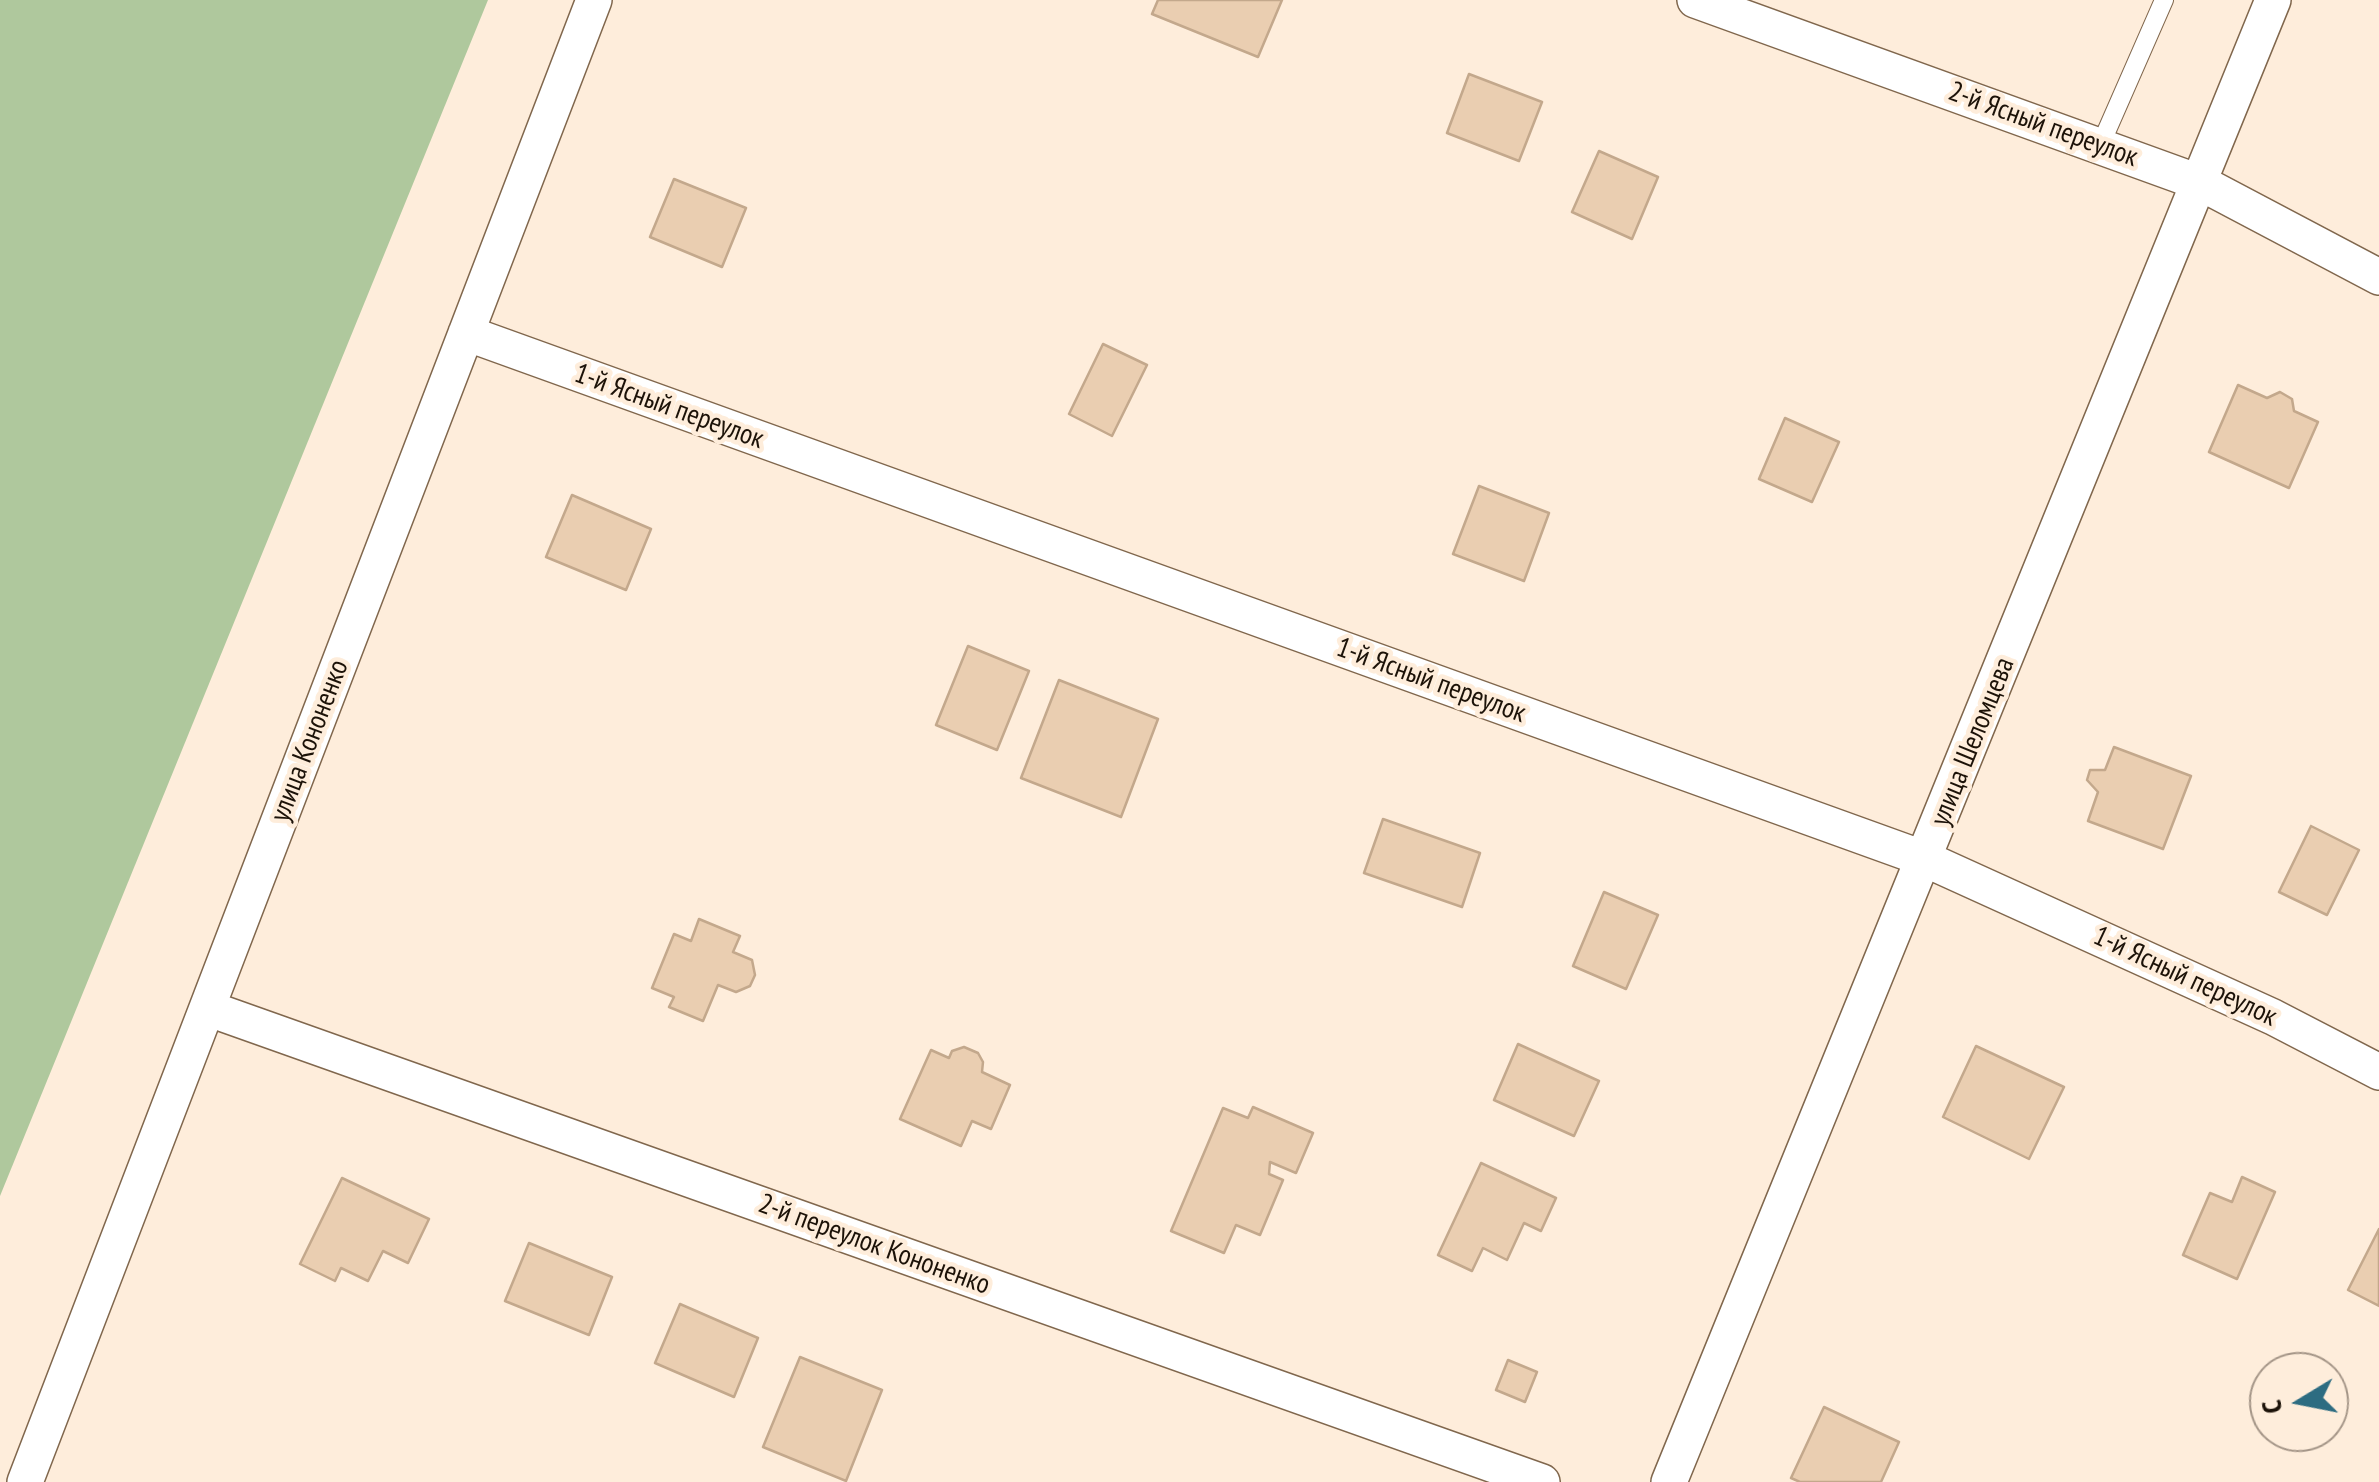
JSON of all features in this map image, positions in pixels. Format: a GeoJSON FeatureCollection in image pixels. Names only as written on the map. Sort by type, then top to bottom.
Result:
{"type":"FeatureCollection","features":[{"type":"Feature","properties":{"kind":"street","name":"улица Кононенко"},"geometry":{"type":"LineString","coordinates":[[25,1482],[594,0]]}},
{"type":"Feature","properties":{"kind":"street","name":"2-й Ясный переулок"},"geometry":{"type":"LineString","coordinates":[[1695,0],[2202,182],[2379,278]]}},
{"type":"Feature","properties":{"kind":"street","name":"улица Шеломцева"},"geometry":{"type":"LineString","coordinates":[[1670,1482],[2273,0]]}},
{"type":"Feature","properties":{"kind":"street","name":"1-й Ясный переулок"},"geometry":{"type":"LineString","coordinates":[[466,333],[1925,860],[2273,1017],[2379,1072]]}},
{"type":"Feature","properties":{"kind":"street","name":"2-й переулок Кононенко"},"geometry":{"type":"LineString","coordinates":[[207,1008],[1542,1482]]}},
{"type":"Feature","properties":{"kind":"lane"},"geometry":{"type":"LineString","coordinates":[[2100,146],[2164,0]]}},
{"type":"Feature","properties":{"kind":"green space"},"geometry":{"type":"Polygon","coordinates":[[[0,0],[488,0],[0,1196],[0,0]]]}},
{"type":"Feature","properties":{"kind":"building"},"geometry":{"type":"Polygon","coordinates":[[[1158,0],[1282,0],[1258,57],[1152,14],[1158,0]]]}},
{"type":"Feature","properties":{"kind":"building"},"geometry":{"type":"Polygon","coordinates":[[[1469,74],[1542,102],[1519,161],[1447,133],[1469,74]]]}},
{"type":"Feature","properties":{"kind":"building"},"geometry":{"type":"Polygon","coordinates":[[[1599,151],[1658,177],[1632,239],[1572,212],[1599,151]]]}},
{"type":"Feature","properties":{"kind":"building"},"geometry":{"type":"Polygon","coordinates":[[[674,179],[746,208],[722,267],[650,237],[674,179]]]}},
{"type":"Feature","properties":{"kind":"building"},"geometry":{"type":"Polygon","coordinates":[[[1103,344],[1147,365],[1112,436],[1069,414],[1103,344]]]}},
{"type":"Feature","properties":{"kind":"building"},"geometry":{"type":"Polygon","coordinates":[[[2238,385],[2267,398],[2280,392],[2292,399],[2294,411],[2318,422],[2289,488],[2209,452],[2238,385]]]}},
{"type":"Feature","properties":{"kind":"building"},"geometry":{"type":"Polygon","coordinates":[[[1785,418],[1839,442],[1812,502],[1759,479],[1785,418]]]}},
{"type":"Feature","properties":{"kind":"building"},"geometry":{"type":"Polygon","coordinates":[[[1479,486],[1549,513],[1524,581],[1453,554],[1479,486]]]}},
{"type":"Feature","properties":{"kind":"building"},"geometry":{"type":"Polygon","coordinates":[[[572,495],[651,529],[626,590],[546,557],[572,495]]]}},
{"type":"Feature","properties":{"kind":"building"},"geometry":{"type":"Polygon","coordinates":[[[968,646],[1029,671],[997,750],[936,725],[968,646]]]}},
{"type":"Feature","properties":{"kind":"building"},"geometry":{"type":"Polygon","coordinates":[[[1059,680],[1158,719],[1121,817],[1021,778],[1059,680]]]}},
{"type":"Feature","properties":{"kind":"building"},"geometry":{"type":"Polygon","coordinates":[[[2114,747],[2191,776],[2163,849],[2088,821],[2098,792],[2087,780],[2090,770],[2105,770],[2114,747]]]}},
{"type":"Feature","properties":{"kind":"building"},"geometry":{"type":"Polygon","coordinates":[[[1383,819],[1480,853],[1462,907],[1364,873],[1383,819]]]}},
{"type":"Feature","properties":{"kind":"building"},"geometry":{"type":"Polygon","coordinates":[[[2311,826],[2359,850],[2327,915],[2279,892],[2311,826]]]}},
{"type":"Feature","properties":{"kind":"building"},"geometry":{"type":"Polygon","coordinates":[[[1604,892],[1658,915],[1626,989],[1573,966],[1604,892]]]}},
{"type":"Feature","properties":{"kind":"building"},"geometry":{"type":"Polygon","coordinates":[[[699,919],[740,936],[733,952],[752,960],[755,975],[750,986],[736,992],[718,985],[703,1021],[669,1007],[674,997],[652,988],[674,934],[691,941],[699,919]]]}},
{"type":"Feature","properties":{"kind":"building"},"geometry":{"type":"Polygon","coordinates":[[[1518,1044],[1599,1081],[1574,1136],[1494,1100],[1518,1044]]]}},
{"type":"Feature","properties":{"kind":"building"},"geometry":{"type":"Polygon","coordinates":[[[1976,1046],[2064,1087],[2029,1159],[1943,1117],[1976,1046]]]}},
{"type":"Feature","properties":{"kind":"building"},"geometry":{"type":"Polygon","coordinates":[[[964,1047],[978,1053],[983,1062],[982,1072],[1010,1085],[991,1129],[972,1121],[961,1146],[900,1119],[931,1050],[949,1058],[952,1051],[964,1047]]]}},
{"type":"Feature","properties":{"kind":"building"},"geometry":{"type":"Polygon","coordinates":[[[1253,1107],[1313,1133],[1296,1173],[1270,1162],[1269,1174],[1283,1180],[1260,1235],[1236,1225],[1224,1253],[1171,1231],[1223,1108],[1248,1118],[1253,1107]]]}},
{"type":"Feature","properties":{"kind":"building"},"geometry":{"type":"Polygon","coordinates":[[[1481,1163],[1556,1198],[1541,1231],[1524,1223],[1507,1260],[1483,1248],[1472,1271],[1438,1255],[1481,1163]]]}},
{"type":"Feature","properties":{"kind":"building"},"geometry":{"type":"Polygon","coordinates":[[[2242,1177],[2275,1192],[2237,1279],[2183,1255],[2210,1193],[2232,1202],[2242,1177]]]}},
{"type":"Feature","properties":{"kind":"building"},"geometry":{"type":"Polygon","coordinates":[[[342,1178],[429,1219],[408,1263],[383,1251],[368,1281],[341,1268],[335,1281],[300,1264],[342,1178]]]}},
{"type":"Feature","properties":{"kind":"building"},"geometry":{"type":"Polygon","coordinates":[[[2379,1229],[2379,1306],[2348,1290],[2379,1229]]]}},
{"type":"Feature","properties":{"kind":"building"},"geometry":{"type":"Polygon","coordinates":[[[529,1243],[612,1277],[589,1335],[505,1301],[529,1243]]]}},
{"type":"Feature","properties":{"kind":"building"},"geometry":{"type":"Polygon","coordinates":[[[680,1304],[758,1338],[734,1397],[655,1363],[680,1304]]]}},
{"type":"Feature","properties":{"kind":"building"},"geometry":{"type":"Polygon","coordinates":[[[800,1357],[882,1390],[846,1481],[763,1447],[800,1357]]]}},
{"type":"Feature","properties":{"kind":"building"},"geometry":{"type":"Polygon","coordinates":[[[1508,1360],[1537,1372],[1525,1402],[1496,1390],[1508,1360]]]}},
{"type":"Feature","properties":{"kind":"building"},"geometry":{"type":"Polygon","coordinates":[[[1824,1407],[1899,1442],[1881,1482],[1800,1482],[1791,1478],[1824,1407]]]}}]}
